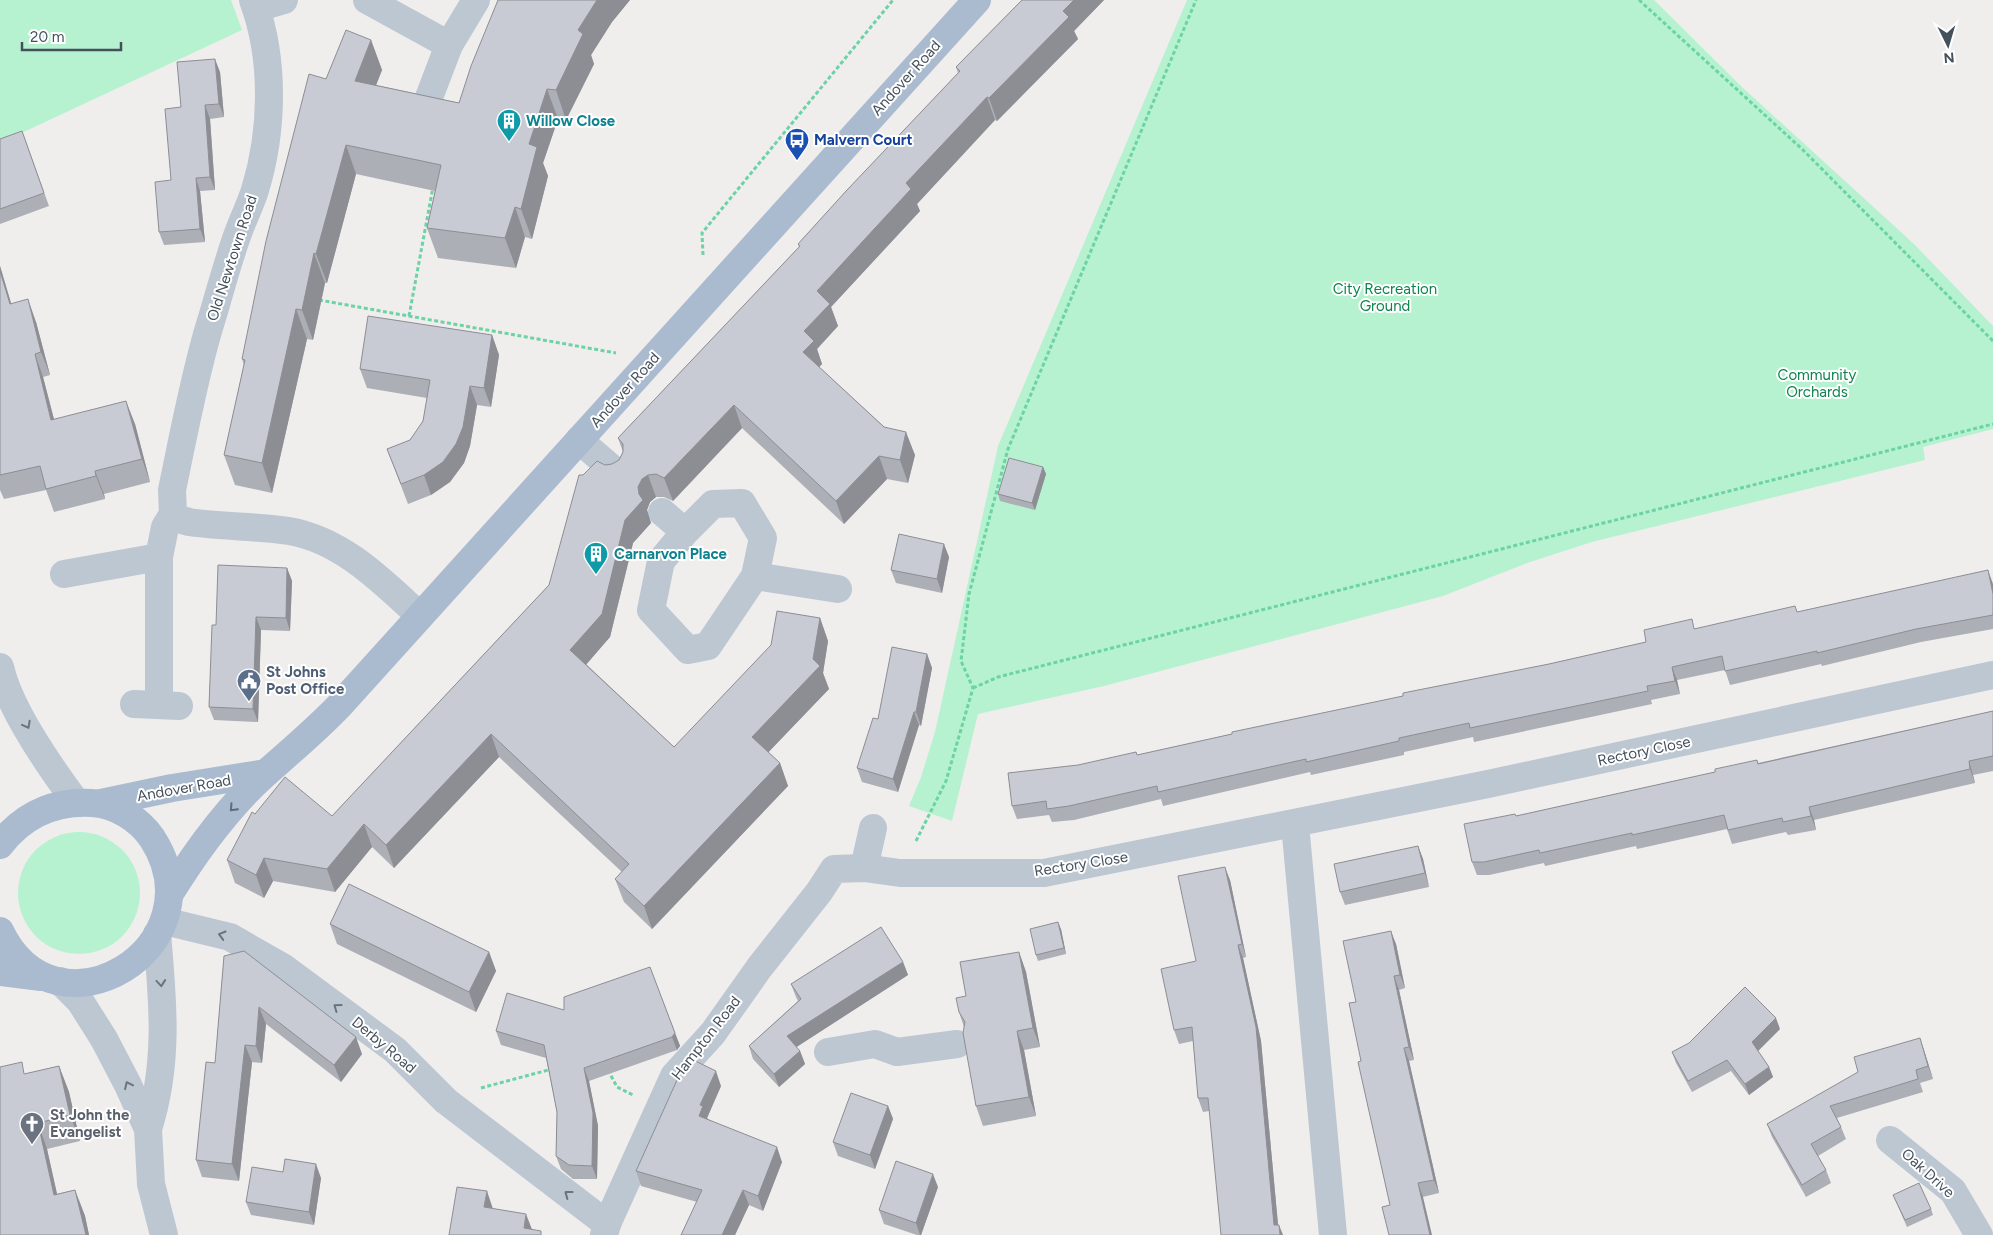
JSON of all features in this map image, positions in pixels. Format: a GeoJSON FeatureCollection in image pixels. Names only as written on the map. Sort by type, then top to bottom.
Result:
{"type":"FeatureCollection","features":[{"type":"Feature","properties":{"kind":"main road","name":"Andover Road"},"geometry":{"type":"LineString","coordinates":[[0,972],[52,979],[94,981],[119,973],[139,959],[201,846],[266,773],[315,732],[977,0]]}},
{"type":"Feature","properties":{"kind":"main road","name":"Andover Road"},"geometry":{"type":"LineString","coordinates":[[0,845],[16,828],[37,812],[266,773]]}},
{"type":"Feature","properties":{"kind":"main road"},"geometry":{"type":"LineString","coordinates":[[89,803],[119,810],[142,826],[149,834],[164,862],[163,917]]}},
{"type":"Feature","properties":{"kind":"main road"},"geometry":{"type":"LineString","coordinates":[[0,931],[13,955],[26,966],[52,979]]}},
{"type":"Feature","properties":{"kind":"street"},"geometry":{"type":"LineString","coordinates":[[255,4],[284,0]]}},
{"type":"Feature","properties":{"kind":"street"},"geometry":{"type":"LineString","coordinates":[[367,0],[449,45]]}},
{"type":"Feature","properties":{"kind":"street"},"geometry":{"type":"LineString","coordinates":[[428,100],[449,45],[476,0]]}},
{"type":"Feature","properties":{"kind":"street","name":"Old Newtown Road"},"geometry":{"type":"LineString","coordinates":[[158,705],[159,557],[165,527],[173,514],[172,490],[204,344],[237,236],[255,192],[266,143],[269,121],[267,68],[255,4]]}},
{"type":"Feature","properties":{"kind":"street"},"geometry":{"type":"LineString","coordinates":[[579,440],[616,472]]}},
{"type":"Feature","properties":{"kind":"street"},"geometry":{"type":"LineString","coordinates":[[713,504],[742,504],[763,538],[755,576],[708,646],[688,650],[651,610],[661,561],[685,532],[713,504]]}},
{"type":"Feature","properties":{"kind":"street"},"geometry":{"type":"LineString","coordinates":[[662,512],[685,532]]}},
{"type":"Feature","properties":{"kind":"street"},"geometry":{"type":"LineString","coordinates":[[173,514],[179,519],[189,522],[290,531],[328,543],[364,567],[420,616]]}},
{"type":"Feature","properties":{"kind":"street"},"geometry":{"type":"LineString","coordinates":[[64,574],[159,557]]}},
{"type":"Feature","properties":{"kind":"street"},"geometry":{"type":"LineString","coordinates":[[755,576],[838,589]]}},
{"type":"Feature","properties":{"kind":"street","name":"Rectory Close"},"geometry":{"type":"LineString","coordinates":[[834,869],[864,868],[900,873],[1044,873],[1295,824],[1993,676]]}},
{"type":"Feature","properties":{"kind":"street"},"geometry":{"type":"LineString","coordinates":[[1,686],[48,764],[89,803]]}},
{"type":"Feature","properties":{"kind":"street"},"geometry":{"type":"LineString","coordinates":[[1295,824],[1333,1235]]}},
{"type":"Feature","properties":{"kind":"street"},"geometry":{"type":"LineString","coordinates":[[864,868],[872,828]]}},
{"type":"Feature","properties":{"kind":"street","name":"Hampton Road"},"geometry":{"type":"LineString","coordinates":[[606,1229],[674,1076],[713,1034],[759,968],[819,892],[834,869]]}},
{"type":"Feature","properties":{"kind":"street"},"geometry":{"type":"LineString","coordinates":[[148,1129],[157,1102],[164,1023],[163,917]]}},
{"type":"Feature","properties":{"kind":"street","name":"Derby Road"},"geometry":{"type":"LineString","coordinates":[[163,917],[230,938],[284,968],[395,1050],[446,1101],[606,1229]]}},
{"type":"Feature","properties":{"kind":"street"},"geometry":{"type":"LineString","coordinates":[[52,979],[80,1002],[104,1039],[148,1129],[151,1184],[164,1235]]}},
{"type":"Feature","properties":{"kind":"street"},"geometry":{"type":"LineString","coordinates":[[828,1052],[875,1044],[897,1052],[957,1044]]}},
{"type":"Feature","properties":{"kind":"street","name":"Oak Drive"},"geometry":{"type":"LineString","coordinates":[[1890,1140],[1953,1192],[1979,1235]]}},
{"type":"Feature","properties":{"kind":"path"},"geometry":{"type":"LineString","coordinates":[[703,259],[702,233],[892,0]]}},
{"type":"Feature","properties":{"kind":"path"},"geometry":{"type":"LineString","coordinates":[[900,873],[946,781],[973,688],[961,661],[969,594],[1008,449],[1196,0]]}},
{"type":"Feature","properties":{"kind":"path"},"geometry":{"type":"LineString","coordinates":[[1639,0],[1802,149],[1993,340]]}},
{"type":"Feature","properties":{"kind":"path"},"geometry":{"type":"LineString","coordinates":[[409,316],[434,182]]}},
{"type":"Feature","properties":{"kind":"path"},"geometry":{"type":"LineString","coordinates":[[311,299],[623,355]]}},
{"type":"Feature","properties":{"kind":"path"},"geometry":{"type":"LineString","coordinates":[[973,688],[1007,675],[1993,424]]}},
{"type":"Feature","properties":{"kind":"path"},"geometry":{"type":"LineString","coordinates":[[605,1064],[617,1087],[660,1110]]}},
{"type":"Feature","properties":{"kind":"path"},"geometry":{"type":"LineString","coordinates":[[446,1101],[465,1092],[556,1068]]}},
{"type":"Feature","properties":{"kind":"green space"},"geometry":{"type":"Polygon","coordinates":[[[0,0],[231,0],[242,30],[0,143],[0,0]]]}},
{"type":"Feature","properties":{"kind":"green space","name":"City Recreation Ground"},"geometry":{"type":"Polygon","coordinates":[[[1187,0],[1654,0],[1742,87],[1914,244],[1993,326],[1993,429],[1923,447],[1925,460],[1592,542],[1527,563],[1443,596],[1104,686],[978,714],[952,821],[909,806],[921,777],[935,732],[998,446],[1187,0]]]}},
{"type":"Feature","properties":{"kind":"green space"},"geometry":{"type":"Polygon","coordinates":[[[79,832],[91,833],[102,837],[113,842],[122,850],[130,859],[135,870],[139,881],[139,905],[135,916],[130,927],[122,936],[113,944],[102,949],[91,953],[79,954],[67,953],[56,949],[45,944],[36,936],[28,927],[23,916],[19,905],[18,893],[19,881],[23,870],[28,859],[36,850],[45,842],[56,837],[67,833],[79,832]]]}},
{"type":"Feature","properties":{"kind":"building"},"geometry":{"type":"Polygon","coordinates":[[[498,0],[597,0],[578,30],[583,34],[556,90],[547,89],[529,144],[537,147],[521,209],[515,207],[505,238],[427,228],[441,165],[346,145],[316,254],[314,253],[302,310],[296,309],[262,463],[224,455],[245,360],[242,359],[266,241],[309,74],[326,79],[346,30],[371,40],[355,81],[459,103],[471,66],[498,0]]]}},
{"type":"Feature","properties":{"kind":"building","name":"Carnarvon Place"},"geometry":{"type":"Polygon","coordinates":[[[1022,0],[1074,0],[1063,11],[1069,17],[989,98],[987,97],[906,183],[911,189],[817,291],[830,304],[804,331],[814,341],[803,352],[884,427],[906,432],[900,460],[879,456],[836,501],[734,405],[664,478],[656,474],[648,475],[642,479],[638,487],[639,494],[643,500],[625,520],[602,614],[570,650],[674,747],[771,645],[777,611],[820,618],[813,659],[820,666],[752,737],[780,763],[644,906],[615,879],[629,864],[491,734],[386,845],[364,824],[327,869],[264,858],[256,875],[227,860],[252,812],[255,814],[285,777],[332,816],[549,585],[579,475],[583,475],[597,461],[605,465],[619,460],[623,452],[623,444],[618,438],[800,246],[798,244],[847,190],[960,71],[956,67],[1022,0]]]}},
{"type":"Feature","properties":{"kind":"building"},"geometry":{"type":"Polygon","coordinates":[[[215,59],[219,104],[205,105],[210,177],[196,178],[200,229],[159,232],[155,182],[171,180],[165,109],[181,107],[177,62],[215,59]]]}},
{"type":"Feature","properties":{"kind":"building"},"geometry":{"type":"Polygon","coordinates":[[[22,131],[44,193],[0,209],[0,139],[22,131]]]}},
{"type":"Feature","properties":{"kind":"building"},"geometry":{"type":"Polygon","coordinates":[[[0,271],[10,304],[28,299],[41,352],[35,354],[51,420],[126,401],[142,459],[95,471],[96,476],[46,489],[40,466],[0,475],[0,271]]]}},
{"type":"Feature","properties":{"kind":"building"},"geometry":{"type":"Polygon","coordinates":[[[368,316],[492,335],[484,388],[470,386],[463,427],[456,444],[443,462],[424,475],[401,484],[387,449],[410,440],[423,421],[430,380],[360,369],[368,316]]]}},
{"type":"Feature","properties":{"kind":"building"},"geometry":{"type":"Polygon","coordinates":[[[1009,458],[1043,467],[1032,503],[998,494],[1009,458]]]}},
{"type":"Feature","properties":{"kind":"building"},"geometry":{"type":"Polygon","coordinates":[[[899,534],[944,544],[937,579],[891,570],[899,534]]]}},
{"type":"Feature","properties":{"kind":"building"},"geometry":{"type":"Polygon","coordinates":[[[218,565],[287,568],[286,618],[256,617],[253,709],[209,707],[212,625],[216,625],[218,565]]]}},
{"type":"Feature","properties":{"kind":"building"},"geometry":{"type":"Polygon","coordinates":[[[1988,570],[1993,594],[1993,615],[1916,629],[1817,653],[1817,651],[1725,671],[1722,656],[1672,667],[1675,681],[1647,686],[1648,691],[1470,728],[1469,723],[1399,738],[1399,741],[1306,762],[1306,759],[1158,792],[1157,786],[1069,806],[1047,809],[1046,801],[1012,806],[1008,773],[1078,765],[1136,752],[1137,755],[1232,734],[1232,732],[1403,696],[1403,693],[1549,664],[1646,642],[1644,630],[1692,619],[1694,629],[1795,606],[1797,612],[1988,570]]]}},
{"type":"Feature","properties":{"kind":"building"},"geometry":{"type":"Polygon","coordinates":[[[892,647],[927,654],[916,712],[914,712],[893,779],[857,768],[873,718],[878,719],[892,647]]]}},
{"type":"Feature","properties":{"kind":"building"},"geometry":{"type":"Polygon","coordinates":[[[1993,711],[1993,756],[1969,761],[1970,769],[1809,807],[1811,816],[1783,822],[1782,818],[1728,830],[1724,815],[1540,853],[1539,850],[1484,862],[1472,862],[1464,824],[1515,814],[1516,816],[1715,772],[1715,769],[1757,760],[1758,764],[1993,711]]]}},
{"type":"Feature","properties":{"kind":"building"},"geometry":{"type":"Polygon","coordinates":[[[1418,846],[1425,873],[1340,892],[1334,864],[1418,846]]]}},
{"type":"Feature","properties":{"kind":"building"},"geometry":{"type":"Polygon","coordinates":[[[1225,867],[1242,944],[1238,945],[1256,1027],[1274,1225],[1279,1225],[1280,1235],[1221,1235],[1208,1098],[1198,1098],[1192,1027],[1174,1030],[1161,969],[1196,961],[1178,876],[1225,867]]]}},
{"type":"Feature","properties":{"kind":"building"},"geometry":{"type":"Polygon","coordinates":[[[349,884],[489,952],[469,992],[330,924],[349,884]]]}},
{"type":"Feature","properties":{"kind":"building"},"geometry":{"type":"Polygon","coordinates":[[[1058,922],[1064,948],[1036,955],[1030,929],[1058,922]]]}},
{"type":"Feature","properties":{"kind":"building"},"geometry":{"type":"Polygon","coordinates":[[[881,927],[903,962],[787,1036],[800,1051],[774,1074],[749,1046],[801,999],[791,984],[881,927]]]}},
{"type":"Feature","properties":{"kind":"building"},"geometry":{"type":"Polygon","coordinates":[[[1391,931],[1400,975],[1394,976],[1409,1047],[1404,1048],[1434,1180],[1418,1183],[1430,1235],[1389,1235],[1382,1207],[1390,1205],[1358,1062],[1361,1061],[1349,1003],[1356,1002],[1343,941],[1391,931]]]}},
{"type":"Feature","properties":{"kind":"building"},"geometry":{"type":"Polygon","coordinates":[[[244,951],[356,1037],[334,1065],[259,1007],[256,1046],[245,1045],[232,1164],[196,1160],[206,1062],[215,1063],[224,956],[244,951]]]}},
{"type":"Feature","properties":{"kind":"building"},"geometry":{"type":"Polygon","coordinates":[[[1019,952],[1033,1028],[1017,1031],[1029,1097],[976,1106],[963,1033],[965,1022],[959,1012],[956,998],[966,996],[960,962],[1019,952]]]}},
{"type":"Feature","properties":{"kind":"building"},"geometry":{"type":"Polygon","coordinates":[[[650,967],[675,1033],[672,1037],[584,1068],[593,1113],[592,1166],[569,1165],[556,1156],[557,1112],[544,1045],[496,1031],[507,993],[564,1010],[564,997],[650,967]]]}},
{"type":"Feature","properties":{"kind":"building"},"geometry":{"type":"Polygon","coordinates":[[[1745,987],[1776,1018],[1752,1042],[1769,1067],[1745,1084],[1727,1060],[1688,1081],[1672,1052],[1689,1043],[1745,987]]]}},
{"type":"Feature","properties":{"kind":"building"},"geometry":{"type":"Polygon","coordinates":[[[1920,1038],[1928,1066],[1916,1070],[1918,1079],[1830,1106],[1841,1127],[1811,1144],[1826,1170],[1802,1185],[1767,1124],[1858,1072],[1854,1057],[1920,1038]]]}},
{"type":"Feature","properties":{"kind":"building"},"geometry":{"type":"Polygon","coordinates":[[[691,1059],[716,1071],[700,1105],[703,1106],[699,1116],[777,1147],[758,1196],[743,1190],[722,1235],[681,1235],[702,1190],[636,1171],[682,1069],[691,1059]]]}},
{"type":"Feature","properties":{"kind":"building"},"geometry":{"type":"Polygon","coordinates":[[[22,1062],[24,1074],[59,1066],[70,1115],[38,1123],[54,1195],[75,1190],[86,1235],[0,1235],[0,1067],[22,1062]]]}},
{"type":"Feature","properties":{"kind":"building"},"geometry":{"type":"Polygon","coordinates":[[[851,1093],[888,1106],[870,1155],[833,1142],[851,1093]]]}},
{"type":"Feature","properties":{"kind":"building"},"geometry":{"type":"Polygon","coordinates":[[[285,1159],[316,1164],[309,1212],[246,1202],[252,1167],[283,1172],[285,1159]]]}},
{"type":"Feature","properties":{"kind":"building"},"geometry":{"type":"Polygon","coordinates":[[[896,1161],[933,1174],[916,1223],[879,1210],[896,1161]]]}},
{"type":"Feature","properties":{"kind":"building"},"geometry":{"type":"Polygon","coordinates":[[[1919,1183],[1931,1209],[1905,1220],[1893,1195],[1919,1183]]]}},
{"type":"Feature","properties":{"kind":"building"},"geometry":{"type":"Polygon","coordinates":[[[457,1187],[487,1191],[484,1207],[526,1214],[524,1228],[541,1231],[541,1235],[449,1235],[457,1187]]]}},
{"type":"Feature","properties":{"kind":"place","name":"Willow Close"},"geometry":{"type":"Point","coordinates":[509,142]}},
{"type":"Feature","properties":{"kind":"place","name":"Malvern Court"},"geometry":{"type":"Point","coordinates":[797,161]}},
{"type":"Feature","properties":{"kind":"place","name":"Carnarvon Place"},"geometry":{"type":"Point","coordinates":[596,575]}},
{"type":"Feature","properties":{"kind":"place","name":"St Johns Post Office"},"geometry":{"type":"Point","coordinates":[249,702]}},
{"type":"Feature","properties":{"kind":"place","name":"St John the Evangelist"},"geometry":{"type":"Point","coordinates":[32,1145]}},
{"type":"Feature","properties":{"kind":"park label","name":"Community Orchards"},"geometry":{"type":"Point","coordinates":[1817,384]}}]}
